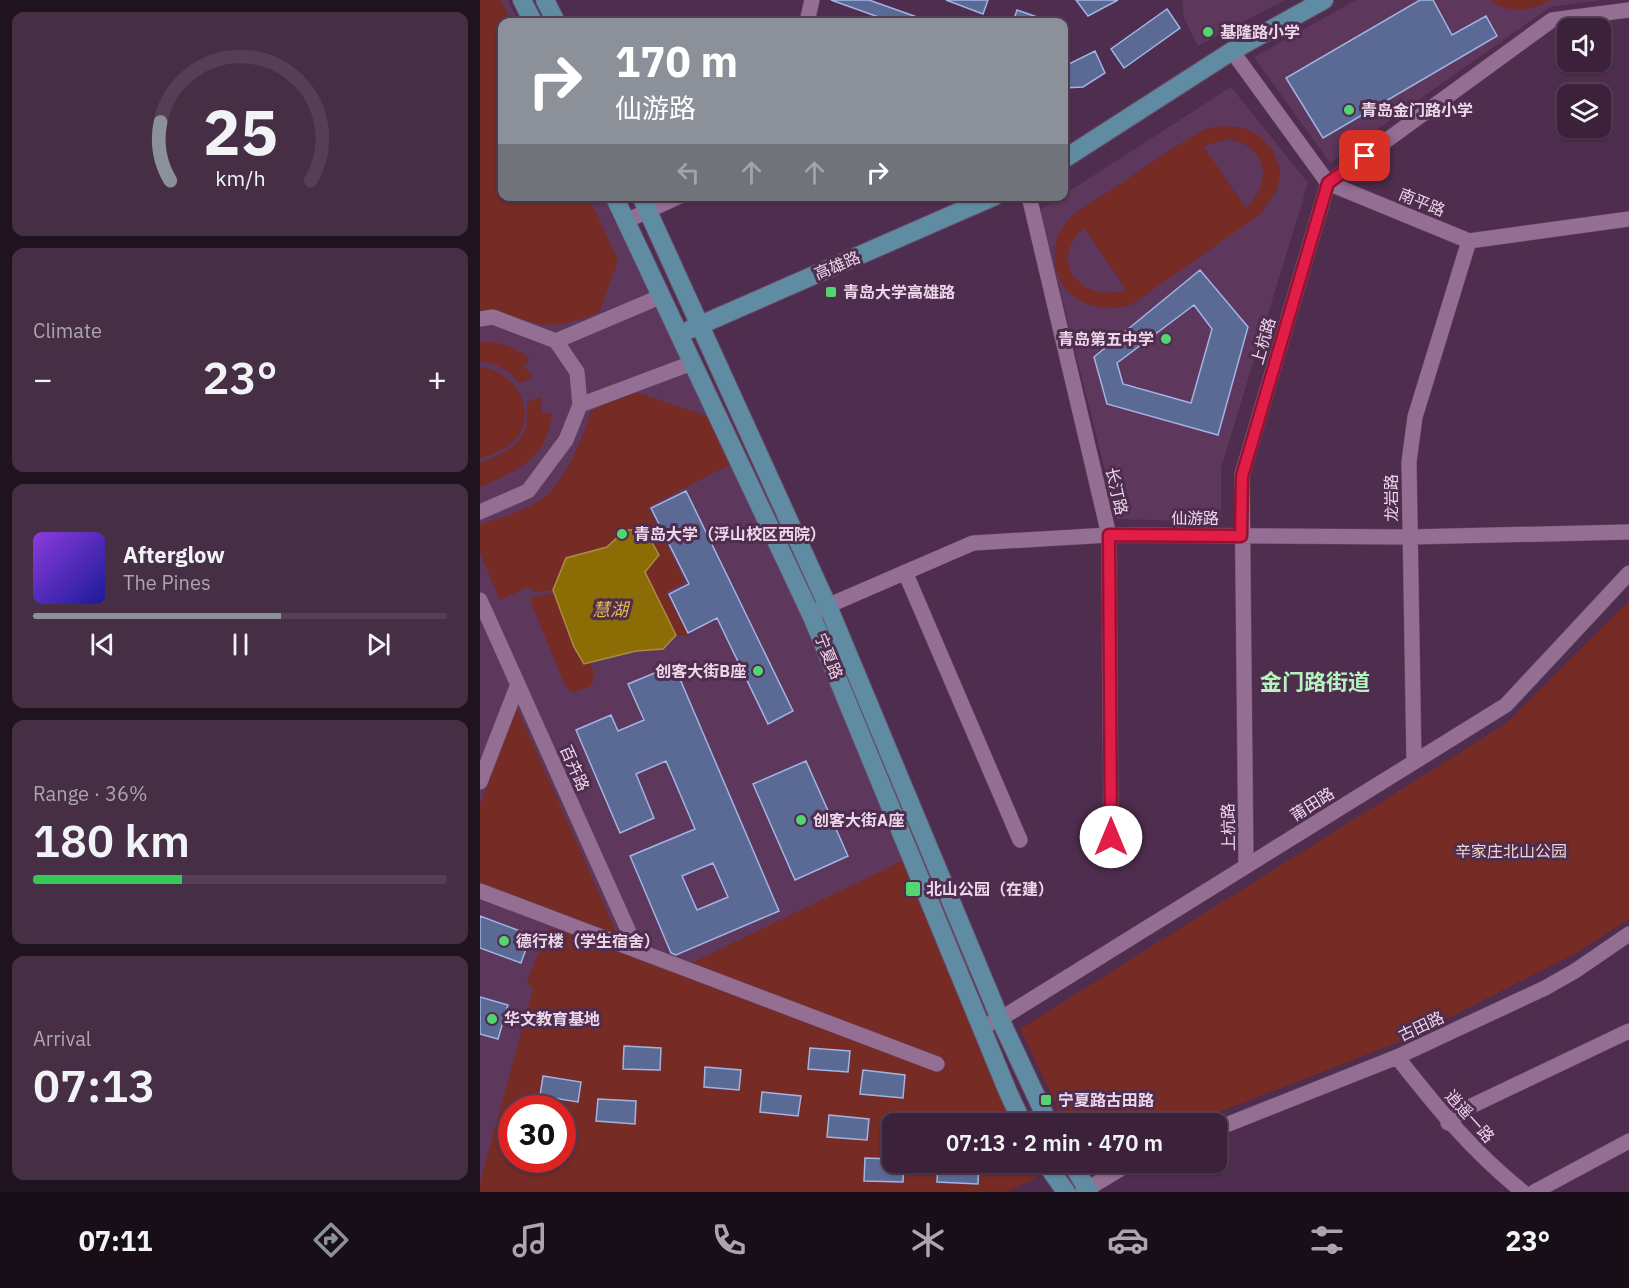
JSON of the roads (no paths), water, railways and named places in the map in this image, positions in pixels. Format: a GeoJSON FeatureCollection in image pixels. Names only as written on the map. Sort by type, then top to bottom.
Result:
{"type":"FeatureCollection","features":[{"type":"Feature","properties":{"kind":"main road"},"geometry":{"type":"LineString","coordinates":[[522,0],[530,18]]}},
{"type":"Feature","properties":{"kind":"main road"},"geometry":{"type":"LineString","coordinates":[[545,0],[554,18]]}},
{"type":"Feature","properties":{"kind":"main road"},"geometry":{"type":"LineString","coordinates":[[1068,156],[1232,51],[1324,0]]}},
{"type":"Feature","properties":{"kind":"main road","name":"宁夏路"},"geometry":{"type":"LineString","coordinates":[[616,201],[811,613],[1018,1113]]}},
{"type":"Feature","properties":{"kind":"main road","name":"高雄路"},"geometry":{"type":"LineString","coordinates":[[680,334],[984,201]]}},
{"type":"Feature","properties":{"kind":"main road","name":"宁夏路"},"geometry":{"type":"LineString","coordinates":[[644,204],[828,605],[1000,1019],[1044,1113]]}},
{"type":"Feature","properties":{"kind":"main road"},"geometry":{"type":"LineString","coordinates":[[1053,1173],[1066,1192]]}},
{"type":"Feature","properties":{"kind":"main road"},"geometry":{"type":"LineString","coordinates":[[1076,1173],[1085,1191]]}},
{"type":"Feature","properties":{"kind":"street"},"geometry":{"type":"LineString","coordinates":[[808,18],[812,0]]}},
{"type":"Feature","properties":{"kind":"street"},"geometry":{"type":"LineString","coordinates":[[1232,51],[1328,183],[1552,20],[1629,10]]}},
{"type":"Feature","properties":{"kind":"street","name":"南平路"},"geometry":{"type":"LineString","coordinates":[[1328,183],[1470,242]]}},
{"type":"Feature","properties":{"kind":"street","name":"上杭路"},"geometry":{"type":"LineString","coordinates":[[1246,866],[1242,476],[1328,183]]}},
{"type":"Feature","properties":{"kind":"street","name":"长汀路"},"geometry":{"type":"LineString","coordinates":[[1030,201],[1109,535],[1111,837]]}},
{"type":"Feature","properties":{"kind":"street"},"geometry":{"type":"LineString","coordinates":[[626,220],[644,204]]}},
{"type":"Feature","properties":{"kind":"street"},"geometry":{"type":"LineString","coordinates":[[1470,242],[1629,219]]}},
{"type":"Feature","properties":{"kind":"street","name":"龙岩路"},"geometry":{"type":"LineString","coordinates":[[1414,762],[1408,462],[1415,417],[1470,242]]}},
{"type":"Feature","properties":{"kind":"street"},"geometry":{"type":"LineString","coordinates":[[556,341],[662,296]]}},
{"type":"Feature","properties":{"kind":"street"},"geometry":{"type":"LineString","coordinates":[[480,319],[493,317],[556,341],[577,372],[580,405],[566,440],[528,491],[480,512]]}},
{"type":"Feature","properties":{"kind":"street"},"geometry":{"type":"LineString","coordinates":[[580,405],[692,363]]}},
{"type":"Feature","properties":{"kind":"street","name":"仙游路"},"geometry":{"type":"LineString","coordinates":[[811,613],[973,543],[1109,535],[1409,537],[1629,532]]}},
{"type":"Feature","properties":{"kind":"street"},"geometry":{"type":"LineString","coordinates":[[905,572],[1020,840]]}},
{"type":"Feature","properties":{"kind":"street","name":"莆田路"},"geometry":{"type":"LineString","coordinates":[[982,1027],[1000,1019],[1506,705],[1629,573]]}},
{"type":"Feature","properties":{"kind":"street","name":"百卉路"},"geometry":{"type":"LineString","coordinates":[[480,600],[637,951]]}},
{"type":"Feature","properties":{"kind":"street"},"geometry":{"type":"LineString","coordinates":[[480,782],[518,684]]}},
{"type":"Feature","properties":{"kind":"street"},"geometry":{"type":"LineString","coordinates":[[480,891],[937,1064]]}},
{"type":"Feature","properties":{"kind":"street","name":"古田路"},"geometry":{"type":"LineString","coordinates":[[1227,1125],[1397,1057],[1545,988],[1575,971],[1629,934]]}},
{"type":"Feature","properties":{"kind":"street"},"geometry":{"type":"LineString","coordinates":[[1448,1123],[1465,1109],[1485,1098],[1629,1031]]}},
{"type":"Feature","properties":{"kind":"street","name":"逍遥一路"},"geometry":{"type":"LineString","coordinates":[[1397,1057],[1448,1123],[1494,1169],[1522,1192]]}},
{"type":"Feature","properties":{"kind":"street"},"geometry":{"type":"LineString","coordinates":[[1534,1192],[1629,1141]]}},
{"type":"Feature","properties":{"kind":"street"},"geometry":{"type":"LineString","coordinates":[[1085,1191],[1114,1173]]}},
{"type":"Feature","properties":{"kind":"water","name":"慧湖"},"geometry":{"type":"Polygon","coordinates":[[[625,530],[645,530],[659,555],[645,572],[676,635],[663,649],[636,651],[584,664],[574,647],[553,590],[566,558],[607,547],[625,530]]]}},
{"type":"Feature","properties":{"kind":"place","name":"基隆路小学"},"geometry":{"type":"Point","coordinates":[1208,32]}},
{"type":"Feature","properties":{"kind":"place","name":"青岛金门路小学"},"geometry":{"type":"Point","coordinates":[1349,110]}},
{"type":"Feature","properties":{"kind":"place","name":"青岛大学高雄路"},"geometry":{"type":"Point","coordinates":[831,292]}},
{"type":"Feature","properties":{"kind":"place","name":"青岛第五中学"},"geometry":{"type":"Point","coordinates":[1166,339]}},
{"type":"Feature","properties":{"kind":"place","name":"青岛大学（浮山校区西院）"},"geometry":{"type":"Point","coordinates":[622,534]}},
{"type":"Feature","properties":{"kind":"place","name":"创客大街B座"},"geometry":{"type":"Point","coordinates":[758,671]}},
{"type":"Feature","properties":{"kind":"place","name":"创客大街A座"},"geometry":{"type":"Point","coordinates":[801,820]}},
{"type":"Feature","properties":{"kind":"place","name":"北山公园（在建）"},"geometry":{"type":"Point","coordinates":[913,889]}},
{"type":"Feature","properties":{"kind":"place","name":"德行楼（学生宿舍）"},"geometry":{"type":"Point","coordinates":[504,941]}},
{"type":"Feature","properties":{"kind":"place","name":"华文教育基地"},"geometry":{"type":"Point","coordinates":[492,1019]}},
{"type":"Feature","properties":{"kind":"place","name":"宁夏路古田路"},"geometry":{"type":"Point","coordinates":[1046,1100]}},
{"type":"Feature","properties":{"kind":"district","name":"金门路街道"},"geometry":{"type":"Point","coordinates":[1315,682]}},
{"type":"Feature","properties":{"kind":"park label","name":"辛家庄北山公园"},"geometry":{"type":"Point","coordinates":[1511,851]}}]}
